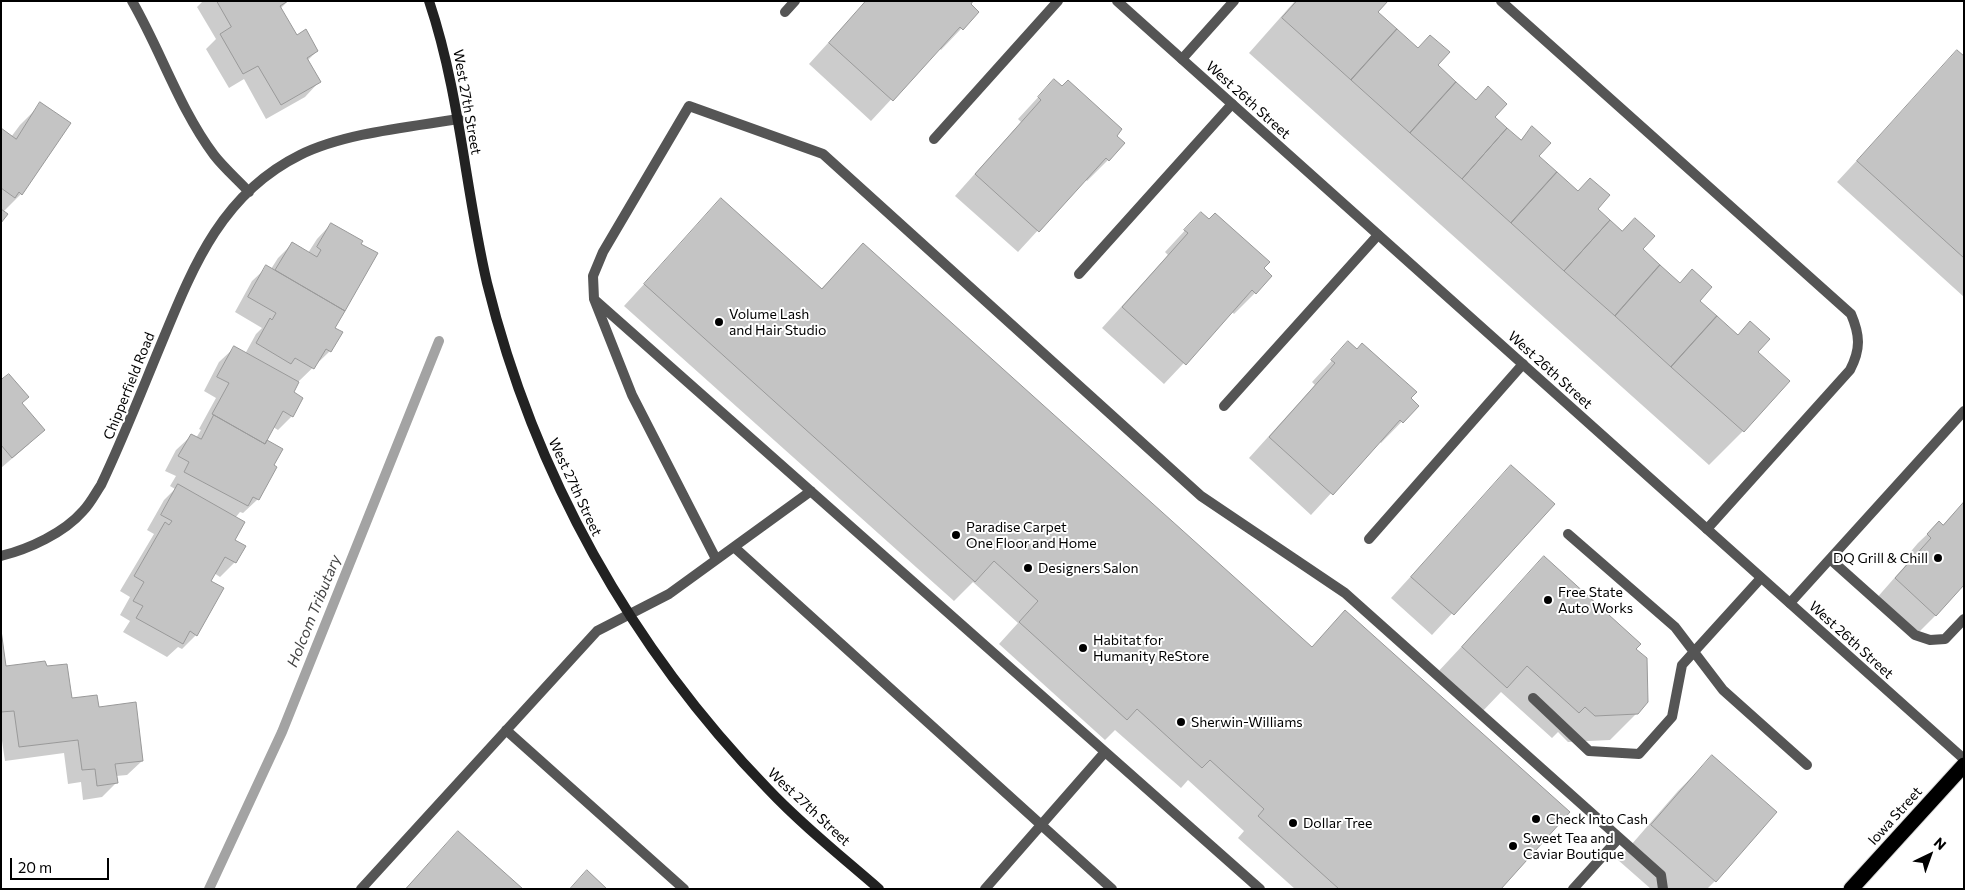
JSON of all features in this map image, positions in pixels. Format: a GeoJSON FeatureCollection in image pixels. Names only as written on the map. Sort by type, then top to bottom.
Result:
{"type":"FeatureCollection","features":[{"type":"Feature","properties":{"kind":"highway","name":"Iowa Street"},"geometry":{"type":"LineString","coordinates":[[1851,889],[1964,765]]}},
{"type":"Feature","properties":{"kind":"street"},"geometry":{"type":"LineString","coordinates":[[132,1],[144,21],[188,113],[214,155],[248,192]]}},
{"type":"Feature","properties":{"kind":"street","name":"West 27th Street"},"geometry":{"type":"LineString","coordinates":[[430,1],[442,38],[459,120],[469,196],[487,282],[509,363],[532,425],[564,499],[590,550],[629,614],[685,694],[742,761],[792,813],[879,889]]}},
{"type":"Feature","properties":{"kind":"street"},"geometry":{"type":"LineString","coordinates":[[785,12],[796,1]]}},
{"type":"Feature","properties":{"kind":"street"},"geometry":{"type":"LineString","coordinates":[[934,139],[1058,1]]}},
{"type":"Feature","properties":{"kind":"street","name":"West 26th Street"},"geometry":{"type":"LineString","coordinates":[[1118,1],[1964,759]]}},
{"type":"Feature","properties":{"kind":"street"},"geometry":{"type":"LineString","coordinates":[[1182,59],[1234,1]]}},
{"type":"Feature","properties":{"kind":"street"},"geometry":{"type":"LineString","coordinates":[[1501,1],[1851,314],[1858,331],[1858,356],[1850,370],[1707,529]]}},
{"type":"Feature","properties":{"kind":"street"},"geometry":{"type":"LineString","coordinates":[[1079,274],[1232,104]]}},
{"type":"Feature","properties":{"kind":"street"},"geometry":{"type":"LineString","coordinates":[[716,559],[632,396],[594,299],[593,276],[602,252],[689,106],[823,154],[1201,496],[1345,593],[1661,875],[1663,889]]}},
{"type":"Feature","properties":{"kind":"street","name":"Chipperfield Road"},"geometry":{"type":"LineString","coordinates":[[1,556],[23,551],[56,533],[83,512],[101,486],[185,286],[211,236],[239,200],[270,173],[300,154],[342,139],[459,120]]}},
{"type":"Feature","properties":{"kind":"street"},"geometry":{"type":"LineString","coordinates":[[1224,406],[1378,235]]}},
{"type":"Feature","properties":{"kind":"street"},"geometry":{"type":"LineString","coordinates":[[594,299],[1260,889]]}},
{"type":"Feature","properties":{"kind":"street"},"geometry":{"type":"LineString","coordinates":[[1369,539],[1523,364]]}},
{"type":"Feature","properties":{"kind":"street"},"geometry":{"type":"LineString","coordinates":[[1790,603],[1964,411]]}},
{"type":"Feature","properties":{"kind":"street"},"geometry":{"type":"LineString","coordinates":[[361,889],[597,631],[669,594],[811,491]]}},
{"type":"Feature","properties":{"kind":"street"},"geometry":{"type":"LineString","coordinates":[[1568,534],[1675,628],[1723,690],[1807,765]]}},
{"type":"Feature","properties":{"kind":"street"},"geometry":{"type":"LineString","coordinates":[[734,547],[1112,889]]}},
{"type":"Feature","properties":{"kind":"street"},"geometry":{"type":"LineString","coordinates":[[1830,559],[1916,635],[1930,640],[1945,639],[1964,619]]}},
{"type":"Feature","properties":{"kind":"street"},"geometry":{"type":"LineString","coordinates":[[1533,698],[1590,751],[1639,754],[1672,717],[1682,665],[1761,578]]}},
{"type":"Feature","properties":{"kind":"street"},"geometry":{"type":"LineString","coordinates":[[506,730],[684,889]]}},
{"type":"Feature","properties":{"kind":"street"},"geometry":{"type":"LineString","coordinates":[[985,889],[1105,752]]}},
{"type":"Feature","properties":{"kind":"street"},"geometry":{"type":"LineString","coordinates":[[1573,889],[1619,838]]}},
{"type":"Feature","properties":{"kind":"building"},"geometry":{"type":"Polygon","coordinates":[[[217,1],[288,1],[280,6],[297,35],[306,29],[318,51],[307,58],[321,82],[281,105],[258,66],[243,74],[220,34],[231,27],[217,1]]]}},
{"type":"Feature","properties":{"kind":"building"},"geometry":{"type":"Polygon","coordinates":[[[866,1],[973,1],[971,4],[979,12],[963,30],[960,27],[893,101],[829,43],[866,1]]]}},
{"type":"Feature","properties":{"kind":"building"},"geometry":{"type":"Polygon","coordinates":[[[1297,1],[1388,1],[1378,12],[1397,29],[1351,80],[1282,18],[1297,1]]]}},
{"type":"Feature","properties":{"kind":"building"},"geometry":{"type":"Polygon","coordinates":[[[1397,29],[1418,48],[1430,35],[1450,52],[1438,65],[1456,82],[1410,133],[1351,80],[1397,29]]]}},
{"type":"Feature","properties":{"kind":"building"},"geometry":{"type":"Polygon","coordinates":[[[1957,50],[1964,56],[1964,258],[1857,161],[1957,50]]]}},
{"type":"Feature","properties":{"kind":"building"},"geometry":{"type":"Polygon","coordinates":[[[1054,79],[1062,86],[1068,80],[1122,129],[1117,136],[1125,143],[1109,161],[1106,158],[1039,232],[975,174],[1041,100],[1038,97],[1054,79]]]}},
{"type":"Feature","properties":{"kind":"building"},"geometry":{"type":"Polygon","coordinates":[[[1456,82],[1476,100],[1488,86],[1507,104],[1495,117],[1507,128],[1462,179],[1410,133],[1456,82]]]}},
{"type":"Feature","properties":{"kind":"building"},"geometry":{"type":"Polygon","coordinates":[[[40,102],[71,123],[22,195],[19,192],[15,198],[1,188],[1,128],[16,139],[40,102]]]}},
{"type":"Feature","properties":{"kind":"building"},"geometry":{"type":"Polygon","coordinates":[[[1532,126],[1551,143],[1539,156],[1557,172],[1511,223],[1462,179],[1507,128],[1521,140],[1532,126]]]}},
{"type":"Feature","properties":{"kind":"building"},"geometry":{"type":"Polygon","coordinates":[[[1557,172],[1578,191],[1590,178],[1610,195],[1598,209],[1610,220],[1564,271],[1511,223],[1557,172]]]}},
{"type":"Feature","properties":{"kind":"building"},"geometry":{"type":"Polygon","coordinates":[[[721,198],[822,289],[863,243],[1312,647],[1345,610],[1570,812],[1501,889],[1339,889],[1258,816],[1264,809],[1210,760],[1202,768],[1137,709],[1127,720],[1019,622],[1038,601],[994,561],[975,582],[644,284],[721,198]]]}},
{"type":"Feature","properties":{"kind":"building"},"geometry":{"type":"Polygon","coordinates":[[[1,209],[8,214],[1,223],[1,209]]]}},
{"type":"Feature","properties":{"kind":"building"},"geometry":{"type":"Polygon","coordinates":[[[1201,212],[1209,219],[1215,213],[1270,262],[1264,268],[1272,276],[1256,294],[1252,290],[1186,365],[1122,307],[1188,233],[1184,230],[1201,212]]]}},
{"type":"Feature","properties":{"kind":"building"},"geometry":{"type":"Polygon","coordinates":[[[1635,218],[1655,236],[1643,249],[1660,265],[1615,316],[1564,271],[1610,220],[1622,231],[1635,218]]]}},
{"type":"Feature","properties":{"kind":"building"},"geometry":{"type":"Polygon","coordinates":[[[331,223],[363,241],[361,244],[378,253],[345,311],[275,270],[292,242],[317,257],[321,250],[317,247],[331,223]]]}},
{"type":"Feature","properties":{"kind":"building"},"geometry":{"type":"Polygon","coordinates":[[[266,265],[345,311],[335,328],[343,332],[331,352],[326,349],[314,369],[295,358],[291,364],[256,343],[270,318],[272,320],[276,313],[248,297],[266,265]]]}},
{"type":"Feature","properties":{"kind":"building"},"geometry":{"type":"Polygon","coordinates":[[[1660,265],[1680,283],[1692,269],[1712,287],[1700,301],[1717,316],[1671,367],[1615,316],[1660,265]]]}},
{"type":"Feature","properties":{"kind":"building"},"geometry":{"type":"Polygon","coordinates":[[[1717,316],[1738,335],[1750,321],[1770,339],[1758,352],[1790,381],[1744,432],[1671,367],[1717,316]]]}},
{"type":"Feature","properties":{"kind":"building"},"geometry":{"type":"Polygon","coordinates":[[[1348,341],[1357,349],[1362,343],[1417,392],[1411,398],[1419,406],[1403,423],[1400,420],[1333,495],[1269,437],[1335,363],[1331,360],[1348,341]]]}},
{"type":"Feature","properties":{"kind":"building"},"geometry":{"type":"Polygon","coordinates":[[[234,346],[299,382],[294,392],[303,398],[293,417],[283,411],[265,444],[212,414],[229,383],[217,377],[234,346]]]}},
{"type":"Feature","properties":{"kind":"building"},"geometry":{"type":"Polygon","coordinates":[[[9,374],[29,397],[22,403],[45,430],[12,458],[1,445],[1,380],[9,374]]]}},
{"type":"Feature","properties":{"kind":"building"},"geometry":{"type":"Polygon","coordinates":[[[214,415],[265,444],[267,440],[283,449],[274,465],[277,467],[259,500],[253,497],[248,506],[184,472],[189,462],[178,456],[191,434],[201,439],[214,415]]]}},
{"type":"Feature","properties":{"kind":"building"},"geometry":{"type":"Polygon","coordinates":[[[1511,465],[1555,504],[1454,615],[1411,577],[1511,465]]]}},
{"type":"Feature","properties":{"kind":"building"},"geometry":{"type":"Polygon","coordinates":[[[178,484],[245,522],[235,540],[246,546],[236,563],[225,557],[211,581],[224,588],[197,636],[190,631],[183,644],[136,618],[143,606],[133,601],[144,582],[134,576],[165,522],[169,525],[172,521],[161,515],[178,484]]]}},
{"type":"Feature","properties":{"kind":"building","name":"DQ Grill & Chill"},"geometry":{"type":"Polygon","coordinates":[[[1964,502],[1964,585],[1936,616],[1895,578],[1931,538],[1927,534],[1939,521],[1943,525],[1964,502]]]}},
{"type":"Feature","properties":{"kind":"building","name":"Free State Auto Works"},"geometry":{"type":"Polygon","coordinates":[[[1544,556],[1641,644],[1636,649],[1647,658],[1648,702],[1638,714],[1595,716],[1585,707],[1579,713],[1527,666],[1507,688],[1462,647],[1544,556]]]}},
{"type":"Feature","properties":{"kind":"building"},"geometry":{"type":"Polygon","coordinates":[[[1,630],[6,666],[45,661],[47,666],[67,664],[72,698],[97,695],[99,707],[136,702],[143,761],[115,764],[118,783],[97,786],[95,769],[82,770],[78,740],[19,747],[14,711],[1,712],[1,630]]]}},
{"type":"Feature","properties":{"kind":"building"},"geometry":{"type":"Polygon","coordinates":[[[1712,755],[1777,812],[1716,882],[1651,825],[1712,755]]]}},
{"type":"Feature","properties":{"kind":"building"},"geometry":{"type":"Polygon","coordinates":[[[458,831],[523,889],[406,889],[458,831]]]}},
{"type":"Feature","properties":{"kind":"building"},"geometry":{"type":"Polygon","coordinates":[[[587,870],[607,889],[570,889],[587,870]]]}},
{"type":"Feature","properties":{"kind":"waterway","name":"Holcom Tributary"},"geometry":{"type":"LineString","coordinates":[[209,889],[282,732],[439,341]]}},
{"type":"Feature","properties":{"kind":"place","name":"Volume Lash and Hair Studio"},"geometry":{"type":"Point","coordinates":[719,322]}},
{"type":"Feature","properties":{"kind":"place","name":"Paradise Carpet One Floor and Home"},"geometry":{"type":"Point","coordinates":[956,535]}},
{"type":"Feature","properties":{"kind":"place","name":"DQ Grill & Chill"},"geometry":{"type":"Point","coordinates":[1938,558]}},
{"type":"Feature","properties":{"kind":"place","name":"Designers Salon"},"geometry":{"type":"Point","coordinates":[1028,568]}},
{"type":"Feature","properties":{"kind":"place","name":"Free State Auto Works"},"geometry":{"type":"Point","coordinates":[1548,600]}},
{"type":"Feature","properties":{"kind":"place","name":"Habitat for Humanity ReStore"},"geometry":{"type":"Point","coordinates":[1083,648]}},
{"type":"Feature","properties":{"kind":"place","name":"Sherwin-Williams"},"geometry":{"type":"Point","coordinates":[1181,722]}},
{"type":"Feature","properties":{"kind":"place","name":"Check Into Cash"},"geometry":{"type":"Point","coordinates":[1536,819]}},
{"type":"Feature","properties":{"kind":"place","name":"Dollar Tree"},"geometry":{"type":"Point","coordinates":[1293,823]}},
{"type":"Feature","properties":{"kind":"place","name":"Sweet Tea and Caviar Boutique"},"geometry":{"type":"Point","coordinates":[1513,846]}}]}
